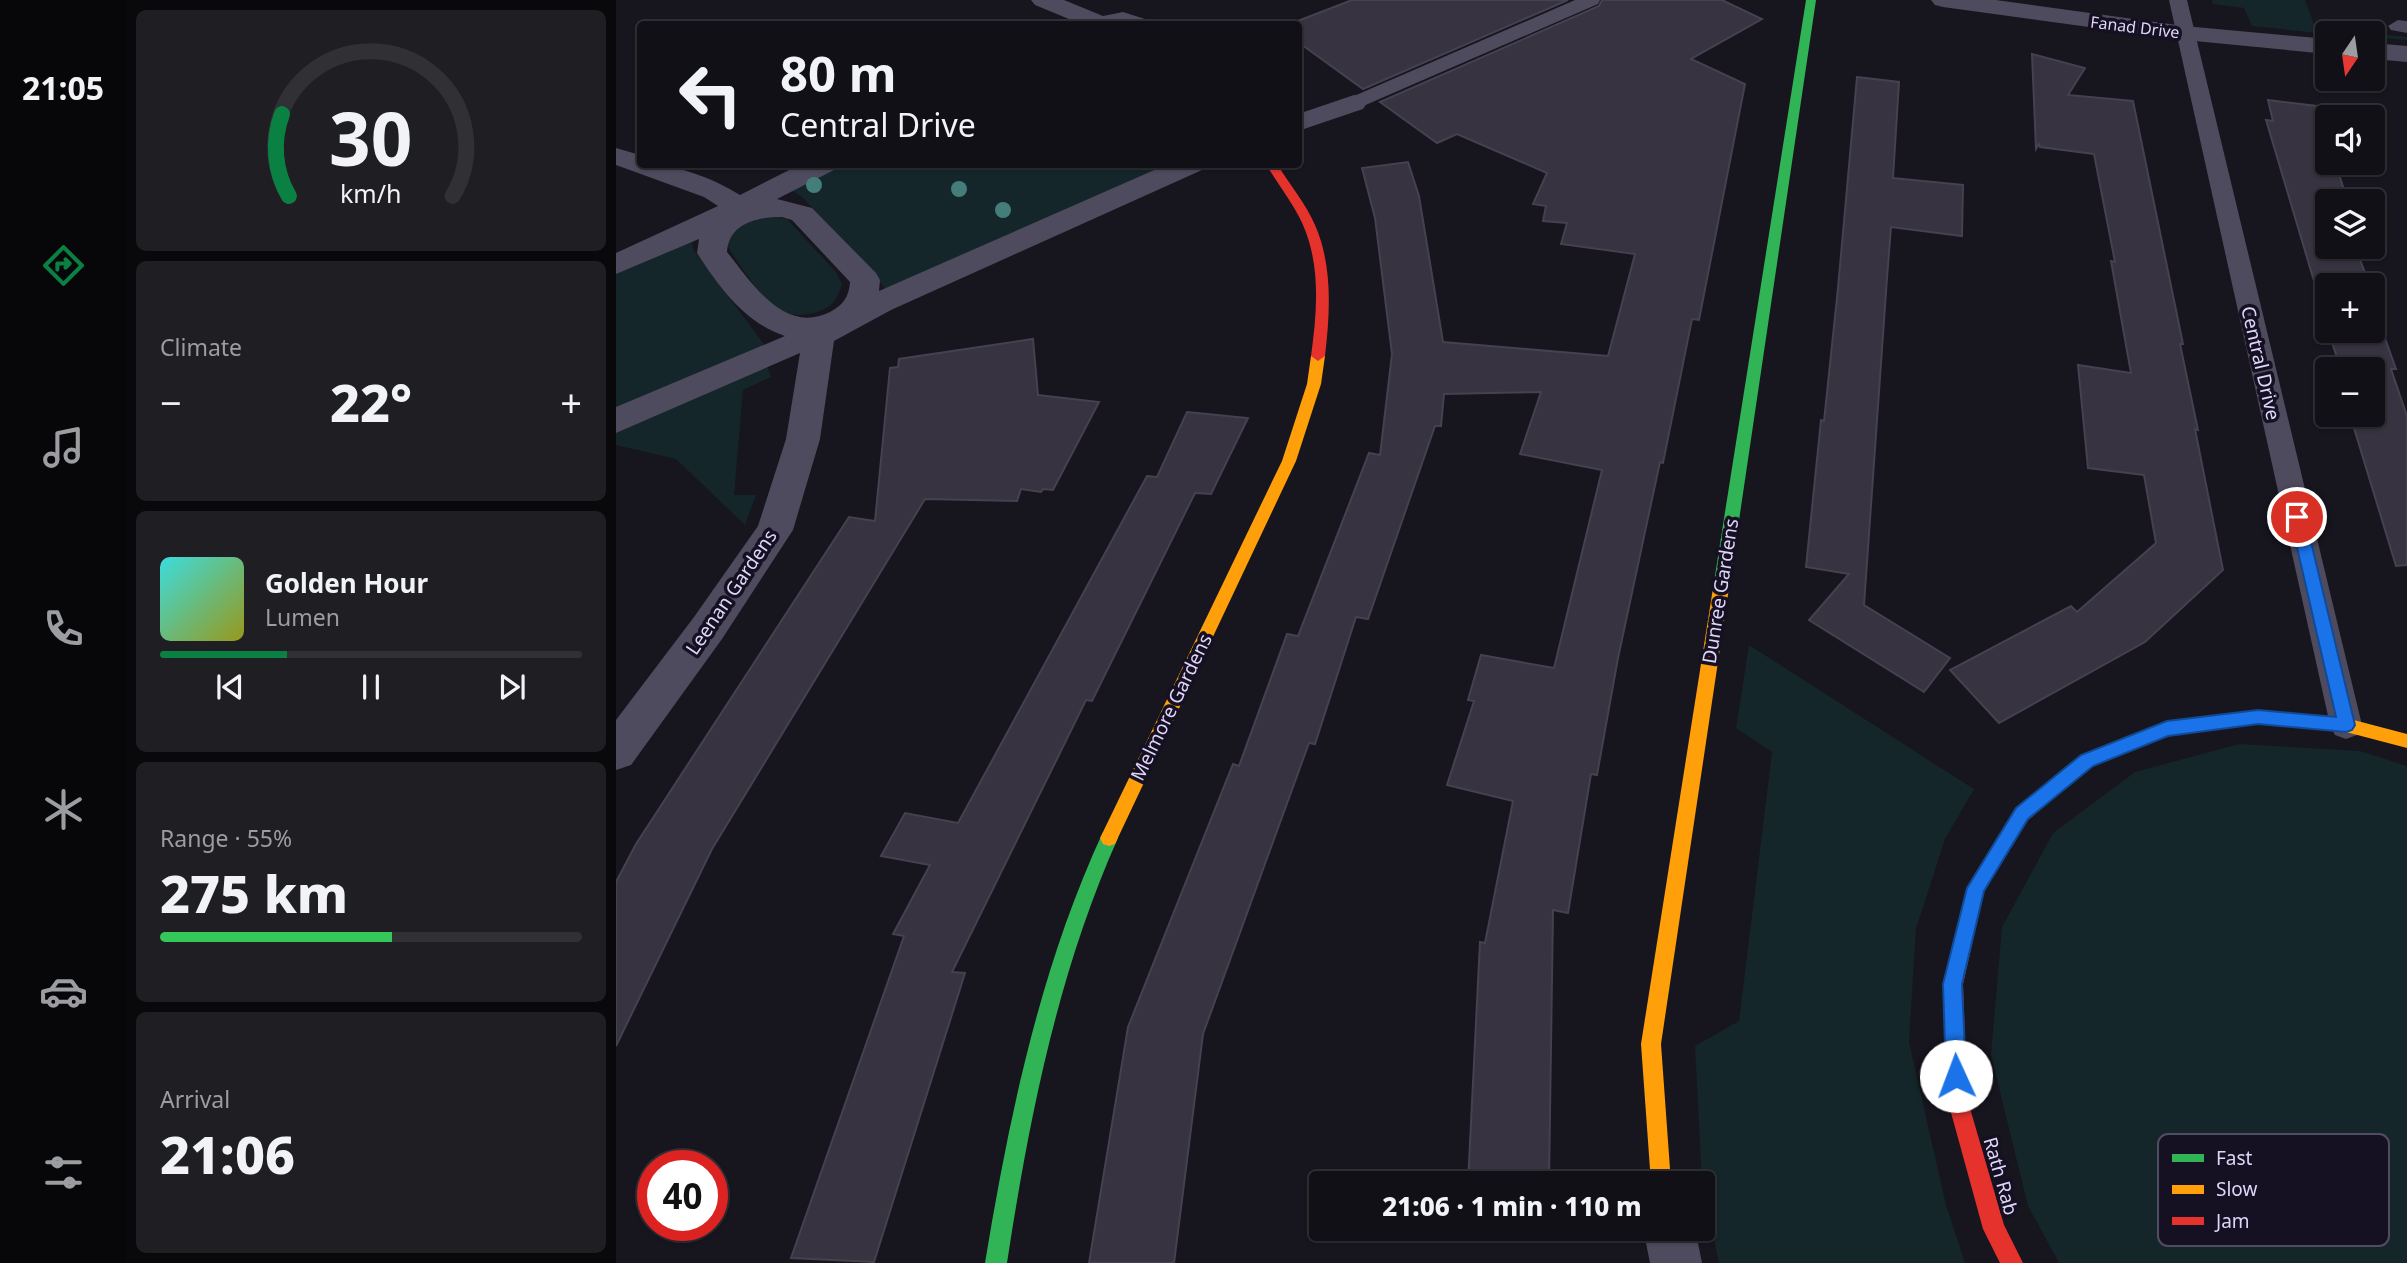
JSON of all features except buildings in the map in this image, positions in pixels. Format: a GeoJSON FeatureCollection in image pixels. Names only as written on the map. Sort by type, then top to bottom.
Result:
{"type":"FeatureCollection","features":[{"type":"Feature","properties":{"kind":"street"},"geometry":{"type":"LineString","coordinates":[[1043,0],[1093,21]]}},
{"type":"Feature","properties":{"kind":"street","name":"Dunree Gardens"},"geometry":{"type":"LineString","coordinates":[[1660,1171],[1651,1044],[1811,0]]}},
{"type":"Feature","properties":{"kind":"street","name":"Fanad Drive"},"geometry":{"type":"LineString","coordinates":[[1943,0],[2184,33],[2315,46]]}},
{"type":"Feature","properties":{"kind":"street"},"geometry":{"type":"LineString","coordinates":[[2385,52],[2407,54]]}},
{"type":"Feature","properties":{"kind":"street"},"geometry":{"type":"LineString","coordinates":[[1302,122],[1354,103]]}},
{"type":"Feature","properties":{"kind":"street"},"geometry":{"type":"LineString","coordinates":[[616,156],[637,164]]}},
{"type":"Feature","properties":{"kind":"street"},"geometry":{"type":"LineString","coordinates":[[650,168],[714,191],[743,209],[785,208],[803,214],[865,280],[865,298],[851,315],[819,333],[790,329],[772,320],[758,308],[712,253],[715,233],[743,209]]}},
{"type":"Feature","properties":{"kind":"street"},"geometry":{"type":"LineString","coordinates":[[616,264],[743,209],[817,168]]}},
{"type":"Feature","properties":{"kind":"street"},"geometry":{"type":"LineString","coordinates":[[616,421],[819,333],[880,303],[1183,168]]}},
{"type":"Feature","properties":{"kind":"street","name":"Melmore Gardens"},"geometry":{"type":"LineString","coordinates":[[996,1263],[1010,1170],[1044,1019],[1092,873],[1289,461],[1314,384],[1322,331],[1320,268],[1309,226],[1273,168]]}},
{"type":"Feature","properties":{"kind":"street","name":"Leenan Gardens"},"geometry":{"type":"LineString","coordinates":[[616,752],[708,628],[775,530],[803,439],[819,333]]}},
{"type":"Feature","properties":{"kind":"street","name":"Rath Rab"},"geometry":{"type":"LineString","coordinates":[[2012,1263],[1994,1228],[1957,1098],[1952,984],[1976,888],[2022,814],[2087,760],[2167,729],[2258,717],[2346,725],[2407,741]]}},
{"type":"Feature","properties":{"kind":"street"},"geometry":{"type":"LineString","coordinates":[[1672,1241],[1676,1263]]}},
{"type":"Feature","properties":{"kind":"lane"},"geometry":{"type":"LineString","coordinates":[[1354,103],[1591,0]]}},
{"type":"Feature","properties":{"kind":"lane","name":"Central Drive"},"geometry":{"type":"LineString","coordinates":[[2178,0],[2346,725]]}},
{"type":"Feature","properties":{"kind":"shaded area"},"geometry":{"type":"Polygon","coordinates":[[[2212,0],[2305,0],[2315,33],[2252,26],[2244,8],[2213,4],[2212,0]]]}},
{"type":"Feature","properties":{"kind":"shaded area"},"geometry":{"type":"Polygon","coordinates":[[[2385,34],[2407,37],[2407,40],[2385,38],[2385,34]]]}},
{"type":"Feature","properties":{"kind":"shaded area"},"geometry":{"type":"Polygon","coordinates":[[[828,168],[1160,168],[886,290],[802,197],[789,189],[828,168]]]}},
{"type":"Feature","properties":{"kind":"shaded area"},"geometry":{"type":"Polygon","coordinates":[[[771,215],[787,219],[836,272],[842,284],[836,299],[825,309],[800,315],[777,309],[756,287],[724,240],[739,222],[771,215]]]}},
{"type":"Feature","properties":{"kind":"shaded area"},"geometry":{"type":"Polygon","coordinates":[[[692,238],[693,249],[766,347],[616,411],[616,271],[692,238]]]}},
{"type":"Feature","properties":{"kind":"shaded area"},"geometry":{"type":"Polygon","coordinates":[[[767,364],[771,377],[743,390],[734,495],[756,495],[745,525],[676,459],[616,445],[616,428],[767,364]]]}},
{"type":"Feature","properties":{"kind":"shaded area"},"geometry":{"type":"Polygon","coordinates":[[[1749,645],[1974,789],[1945,839],[1916,929],[1909,1042],[1946,1205],[1965,1263],[1719,1263],[1714,1241],[1715,1171],[1701,1171],[1695,1046],[1739,1021],[1772,752],[1736,728],[1749,645]]]}},
{"type":"Feature","properties":{"kind":"shaded area"},"geometry":{"type":"Polygon","coordinates":[[[2239,744],[2360,751],[2407,766],[2407,1263],[2059,1263],[2028,1206],[1991,1055],[2002,927],[2053,833],[2135,772],[2239,744]]]}},
{"type":"Feature","properties":{"kind":"traffic: fast"},"geometry":{"type":"LineString","coordinates":[[1721,588],[1811,0]]}},
{"type":"Feature","properties":{"kind":"traffic: fast"},"geometry":{"type":"LineString","coordinates":[[996,1263],[1009,1183],[1034,1064],[1082,906],[1109,838]]}},
{"type":"Feature","properties":{"kind":"traffic: slow"},"geometry":{"type":"LineString","coordinates":[[1109,838],[1289,461],[1314,384],[1318,356]]}},
{"type":"Feature","properties":{"kind":"traffic: slow"},"geometry":{"type":"LineString","coordinates":[[1660,1171],[1651,1044],[1721,588]]}},
{"type":"Feature","properties":{"kind":"traffic: slow"},"geometry":{"type":"LineString","coordinates":[[2017,822],[2022,814],[2087,760],[2167,728],[2258,717],[2346,725],[2407,741]]}},
{"type":"Feature","properties":{"kind":"traffic: jam"},"geometry":{"type":"LineString","coordinates":[[1274,168],[1305,217],[1315,240],[1322,290],[1318,356]]}},
{"type":"Feature","properties":{"kind":"traffic: jam"},"geometry":{"type":"LineString","coordinates":[[2012,1263],[1994,1229],[1957,1098],[1953,984],[1976,888],[2017,822]]}},
{"type":"Feature","properties":{"kind":"route"},"geometry":{"type":"LineString","coordinates":[[1956,1076],[1952,984],[1976,888],[2022,814],[2087,760],[2167,729],[2258,717],[2346,725],[2297,517]]}}]}
